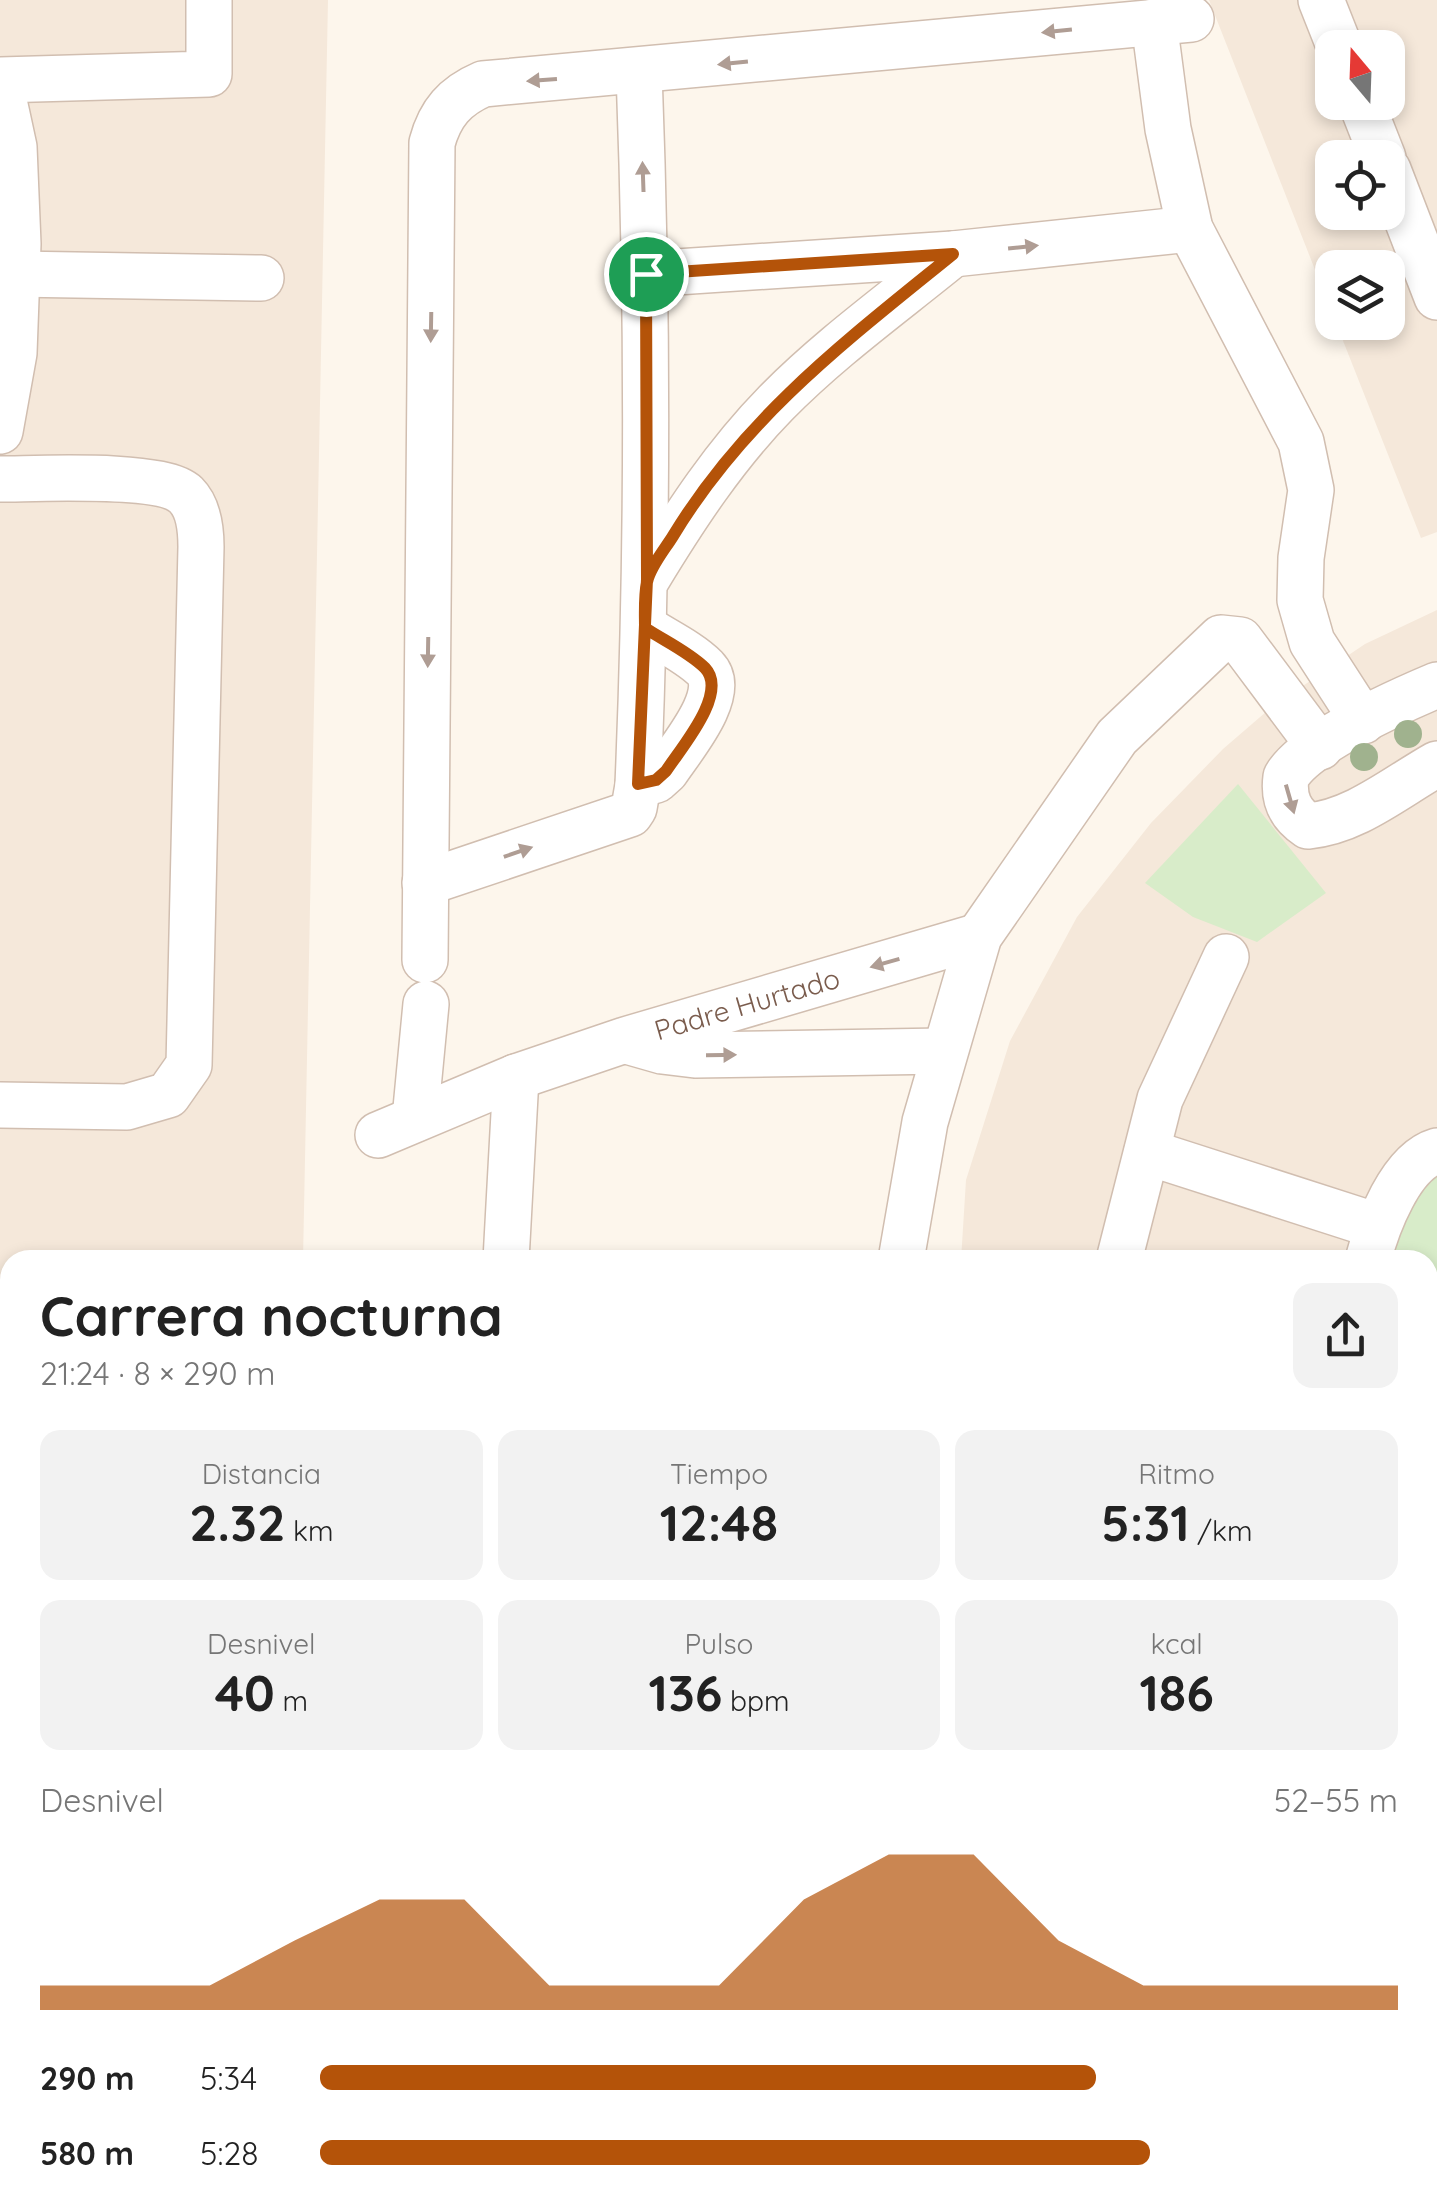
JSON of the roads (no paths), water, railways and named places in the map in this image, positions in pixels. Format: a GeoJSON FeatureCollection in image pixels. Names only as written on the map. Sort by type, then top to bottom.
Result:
{"type":"FeatureCollection","features":[{"type":"Feature","properties":{"kind":"street"},"geometry":{"type":"LineString","coordinates":[[0,431],[14,352],[18,244],[14,147],[0,81],[209,74],[209,0]]}},
{"type":"Feature","properties":{"kind":"street"},"geometry":{"type":"LineString","coordinates":[[1321,0],[1333,30]]}},
{"type":"Feature","properties":{"kind":"street"},"geometry":{"type":"LineString","coordinates":[[425,960],[432,144],[436,128],[454,100],[483,84],[1172,20],[1168,129],[1190,229],[1301,442],[1311,490],[1301,558],[1300,600],[1312,642],[1363,721]]}},
{"type":"Feature","properties":{"kind":"street"},"geometry":{"type":"LineString","coordinates":[[426,882],[630,814],[634,808],[647,579],[646,274],[639,72]]}},
{"type":"Feature","properties":{"kind":"street"},"geometry":{"type":"LineString","coordinates":[[1405,214],[1437,297]]}},
{"type":"Feature","properties":{"kind":"street"},"geometry":{"type":"LineString","coordinates":[[646,274],[953,254],[1190,229]]}},
{"type":"Feature","properties":{"kind":"street"},"geometry":{"type":"LineString","coordinates":[[647,579],[688,511],[775,404],[831,352],[953,254]]}},
{"type":"Feature","properties":{"kind":"street"},"geometry":{"type":"LineString","coordinates":[[15,274],[261,278]]}},
{"type":"Feature","properties":{"kind":"street"},"geometry":{"type":"LineString","coordinates":[[0,479],[143,481],[170,485],[188,497],[196,514],[201,547],[189,1065],[168,1095],[127,1107],[0,1105]]}},
{"type":"Feature","properties":{"kind":"street"},"geometry":{"type":"LineString","coordinates":[[638,784],[656,780],[666,771],[711,700],[714,685],[706,668],[645,628]]}},
{"type":"Feature","properties":{"kind":"street"},"geometry":{"type":"LineString","coordinates":[[903,1250],[925,1122],[979,936],[1118,737],[1221,638],[1240,640],[1320,747]]}},
{"type":"Feature","properties":{"kind":"street"},"geometry":{"type":"LineString","coordinates":[[1437,684],[1363,721],[1291,768],[1286,778],[1286,799],[1297,819],[1308,826],[1326,824],[1352,815],[1437,764]]}},
{"type":"Feature","properties":{"kind":"street","name":"Padre Hurtado"},"geometry":{"type":"LineString","coordinates":[[426,1004],[397,1127],[516,1077],[625,1040],[979,936]]}},
{"type":"Feature","properties":{"kind":"street"},"geometry":{"type":"LineString","coordinates":[[1122,1250],[1160,1099],[1226,956]]}},
{"type":"Feature","properties":{"kind":"street"},"geometry":{"type":"LineString","coordinates":[[625,1040],[694,1055],[943,1052]]}},
{"type":"Feature","properties":{"kind":"street"},"geometry":{"type":"LineString","coordinates":[[507,1250],[516,1077]]}},
{"type":"Feature","properties":{"kind":"street"},"geometry":{"type":"LineString","coordinates":[[1147,1152],[1372,1243],[1406,1176],[1427,1154],[1437,1151]]}}]}
